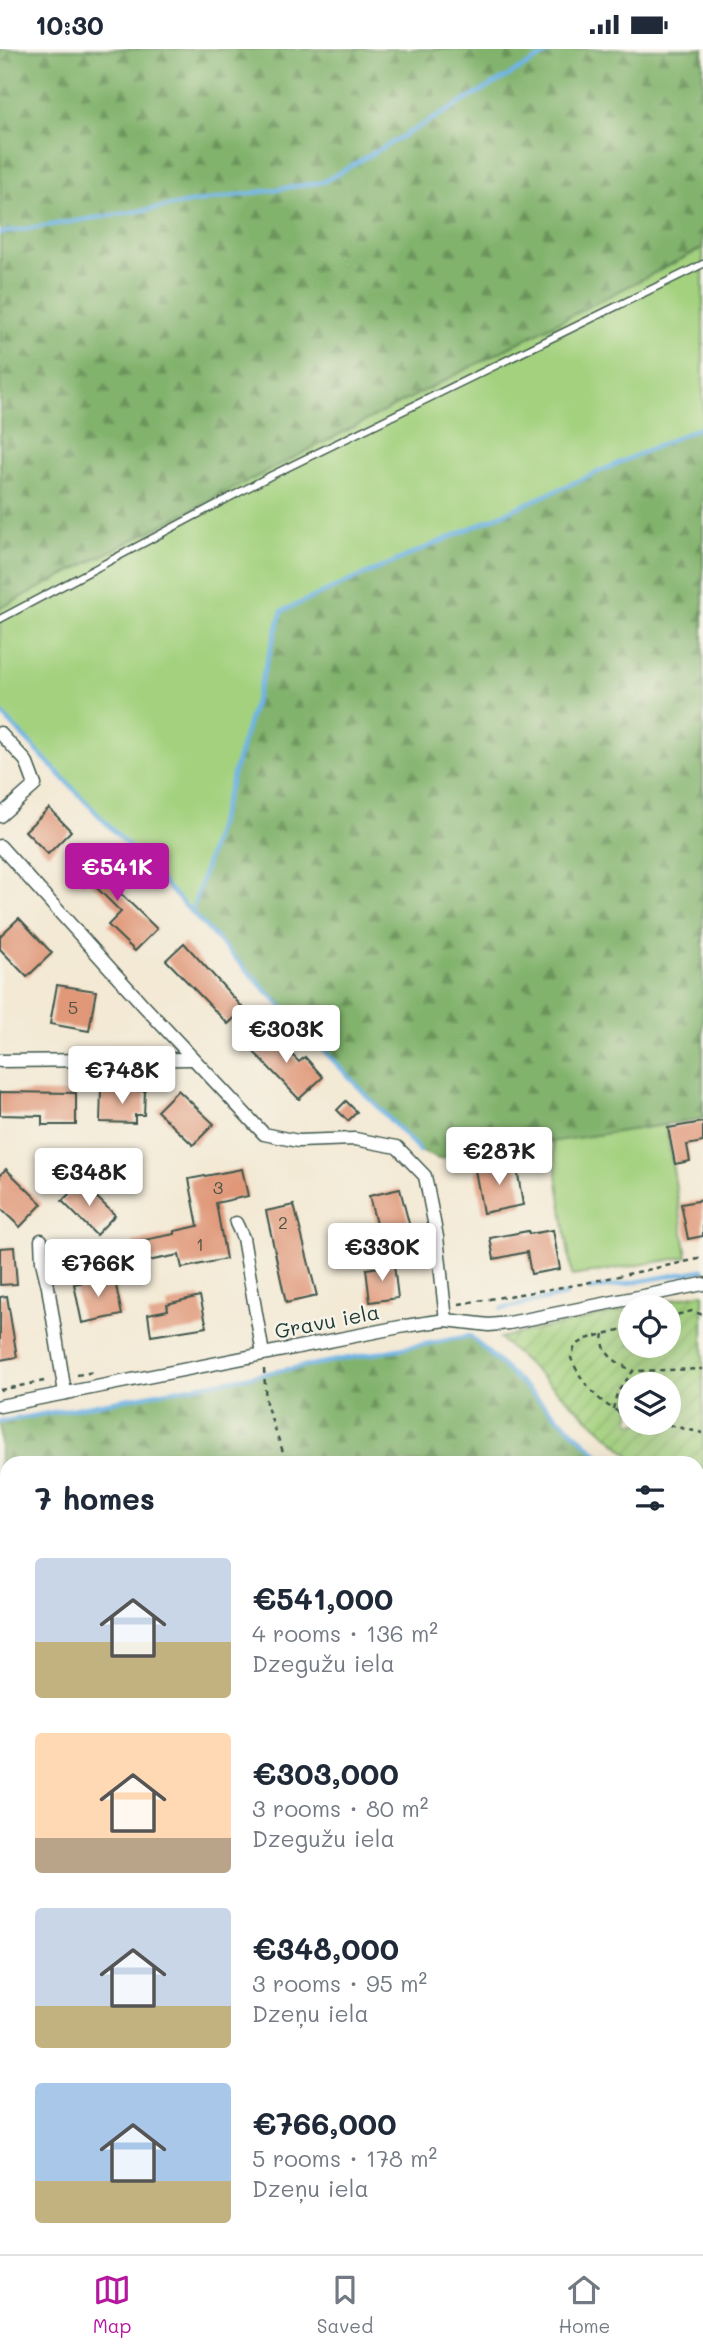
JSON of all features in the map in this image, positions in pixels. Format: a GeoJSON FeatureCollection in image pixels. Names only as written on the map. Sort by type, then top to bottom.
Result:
{"type":"FeatureCollection","features":[{"type":"Feature","properties":{"kind":"street"},"geometry":{"type":"LineString","coordinates":[[0,733],[26,761],[35,785],[0,816]]}},
{"type":"Feature","properties":{"kind":"street"},"geometry":{"type":"LineString","coordinates":[[0,846],[264,1135],[298,1141],[355,1139],[397,1147],[425,1175],[437,1237],[446,1320]]}},
{"type":"Feature","properties":{"kind":"street"},"geometry":{"type":"LineString","coordinates":[[0,1061],[193,1059]]}},
{"type":"Feature","properties":{"kind":"street"},"geometry":{"type":"LineString","coordinates":[[236,1223],[243,1238],[263,1355]]}},
{"type":"Feature","properties":{"kind":"street"},"geometry":{"type":"LineString","coordinates":[[41,1240],[42,1262],[65,1393]]}},
{"type":"Feature","properties":{"kind":"street","name":"Gravu iela"},"geometry":{"type":"LineString","coordinates":[[0,1406],[446,1320],[489,1325],[509,1323],[703,1284]]}},
{"type":"Feature","properties":{"kind":"lane"},"geometry":{"type":"LineString","coordinates":[[0,619],[272,475],[703,264]]}},
{"type":"Feature","properties":{"kind":"path"},"geometry":{"type":"LineString","coordinates":[[681,1314],[692,1311],[703,1315]]}},
{"type":"Feature","properties":{"kind":"path"},"geometry":{"type":"LineString","coordinates":[[618,1330],[586,1339],[575,1346],[571,1358],[578,1374],[592,1392],[618,1411]]}},
{"type":"Feature","properties":{"kind":"path"},"geometry":{"type":"LineString","coordinates":[[604,1334],[602,1342],[606,1352],[633,1371],[703,1369]]}},
{"type":"Feature","properties":{"kind":"path"},"geometry":{"type":"LineString","coordinates":[[263,1355],[266,1404],[285,1456]]}},
{"type":"Feature","properties":{"kind":"path"},"geometry":{"type":"LineString","coordinates":[[612,1409],[617,1393],[633,1371]]}},
{"type":"Feature","properties":{"kind":"path"},"geometry":{"type":"LineString","coordinates":[[681,1428],[703,1433]]}},
{"type":"Feature","properties":{"kind":"green space"},"geometry":{"type":"Polygon","coordinates":[[[0,49],[703,49],[703,248],[0,608],[0,49]]]}},
{"type":"Feature","properties":{"kind":"green space"},"geometry":{"type":"Polygon","coordinates":[[[703,248],[703,426],[282,611],[192,912],[0,712],[0,608],[703,248]]]}},
{"type":"Feature","properties":{"kind":"green space"},"geometry":{"type":"Polygon","coordinates":[[[703,426],[703,1119],[438,1159],[420,1151],[192,912],[282,611],[703,426]]]}},
{"type":"Feature","properties":{"kind":"green space"},"geometry":{"type":"Polygon","coordinates":[[[666,1125],[687,1257],[572,1276],[552,1141],[666,1125]]]}},
{"type":"Feature","properties":{"kind":"green space"},"geometry":{"type":"Polygon","coordinates":[[[703,1293],[703,1456],[630,1456],[499,1338],[618,1312],[618,1358],[681,1358],[681,1298],[703,1293]]]}},
{"type":"Feature","properties":{"kind":"green space"},"geometry":{"type":"Polygon","coordinates":[[[470,1336],[599,1456],[0,1456],[0,1422],[470,1336]]]}},
{"type":"Feature","properties":{"kind":"building"},"geometry":{"type":"Polygon","coordinates":[[[49,808],[71,831],[48,854],[25,831],[49,808]]]}},
{"type":"Feature","properties":{"kind":"building"},"geometry":{"type":"Polygon","coordinates":[[[86,857],[96,867],[104,859],[124,879],[115,888],[157,929],[135,951],[108,925],[121,912],[88,879],[83,883],[71,871],[86,857]]]}},
{"type":"Feature","properties":{"kind":"building"},"geometry":{"type":"Polygon","coordinates":[[[19,918],[52,953],[27,977],[0,949],[0,936],[19,918]]]}},
{"type":"Feature","properties":{"kind":"building"},"geometry":{"type":"Polygon","coordinates":[[[184,943],[244,1009],[228,1024],[166,960],[184,943]]]}},
{"type":"Feature","properties":{"kind":"building"},"geometry":{"type":"Polygon","coordinates":[[[57,985],[96,991],[89,1031],[50,1024],[57,985]]]}},
{"type":"Feature","properties":{"kind":"building"},"geometry":{"type":"Polygon","coordinates":[[[267,1029],[299,1062],[305,1057],[323,1077],[299,1099],[249,1047],[267,1029]]]}},
{"type":"Feature","properties":{"kind":"building"},"geometry":{"type":"Polygon","coordinates":[[[101,1090],[145,1091],[144,1115],[135,1115],[135,1123],[100,1122],[101,1090]]]}},
{"type":"Feature","properties":{"kind":"building"},"geometry":{"type":"Polygon","coordinates":[[[178,1090],[214,1124],[193,1145],[157,1111],[178,1090]]]}},
{"type":"Feature","properties":{"kind":"building"},"geometry":{"type":"Polygon","coordinates":[[[0,1092],[76,1093],[76,1125],[42,1125],[42,1116],[0,1115],[0,1092]]]}},
{"type":"Feature","properties":{"kind":"building"},"geometry":{"type":"Polygon","coordinates":[[[346,1101],[357,1112],[348,1121],[337,1110],[346,1101]]]}},
{"type":"Feature","properties":{"kind":"building"},"geometry":{"type":"Polygon","coordinates":[[[703,1122],[703,1142],[687,1145],[690,1161],[675,1164],[668,1128],[703,1122]]]}},
{"type":"Feature","properties":{"kind":"building"},"geometry":{"type":"Polygon","coordinates":[[[516,1162],[523,1205],[483,1213],[475,1170],[516,1162]]]}},
{"type":"Feature","properties":{"kind":"building"},"geometry":{"type":"Polygon","coordinates":[[[6,1169],[42,1204],[20,1227],[0,1208],[0,1175],[6,1169]]]}},
{"type":"Feature","properties":{"kind":"building"},"geometry":{"type":"Polygon","coordinates":[[[242,1169],[248,1196],[216,1203],[226,1259],[182,1268],[179,1255],[137,1263],[133,1242],[175,1234],[175,1231],[198,1226],[189,1179],[242,1169]]]}},
{"type":"Feature","properties":{"kind":"building"},"geometry":{"type":"Polygon","coordinates":[[[81,1182],[115,1215],[96,1235],[62,1201],[81,1182]]]}},
{"type":"Feature","properties":{"kind":"building"},"geometry":{"type":"Polygon","coordinates":[[[400,1189],[417,1254],[395,1259],[389,1225],[377,1228],[369,1196],[400,1189]]]}},
{"type":"Feature","properties":{"kind":"building"},"geometry":{"type":"Polygon","coordinates":[[[703,1200],[703,1236],[688,1239],[681,1204],[703,1200]]]}},
{"type":"Feature","properties":{"kind":"building"},"geometry":{"type":"Polygon","coordinates":[[[294,1205],[317,1296],[286,1303],[266,1211],[294,1205]]]}},
{"type":"Feature","properties":{"kind":"building"},"geometry":{"type":"Polygon","coordinates":[[[553,1230],[560,1269],[531,1274],[527,1252],[494,1259],[490,1238],[528,1231],[529,1234],[553,1230]]]}},
{"type":"Feature","properties":{"kind":"building"},"geometry":{"type":"Polygon","coordinates":[[[14,1247],[17,1284],[0,1285],[0,1248],[14,1247]]]}},
{"type":"Feature","properties":{"kind":"building"},"geometry":{"type":"Polygon","coordinates":[[[394,1265],[398,1298],[370,1302],[366,1269],[394,1265]]]}},
{"type":"Feature","properties":{"kind":"building"},"geometry":{"type":"Polygon","coordinates":[[[114,1276],[122,1315],[82,1323],[74,1284],[114,1276]]]}},
{"type":"Feature","properties":{"kind":"building"},"geometry":{"type":"Polygon","coordinates":[[[7,1296],[17,1357],[0,1360],[0,1297],[7,1296]]]}},
{"type":"Feature","properties":{"kind":"building"},"geometry":{"type":"Polygon","coordinates":[[[200,1296],[207,1327],[151,1336],[148,1314],[168,1310],[167,1304],[200,1296]]]}},
{"type":"Feature","properties":{"kind":"waterway"},"geometry":{"type":"LineString","coordinates":[[0,233],[323,182],[555,49]]}},
{"type":"Feature","properties":{"kind":"waterway"},"geometry":{"type":"LineString","coordinates":[[192,912],[282,611],[703,426]]}},
{"type":"Feature","properties":{"kind":"waterway"},"geometry":{"type":"LineString","coordinates":[[0,712],[420,1151]]}},
{"type":"Feature","properties":{"kind":"waterway"},"geometry":{"type":"LineString","coordinates":[[590,1290],[703,1270]]}},
{"type":"Feature","properties":{"kind":"waterway"},"geometry":{"type":"LineString","coordinates":[[501,1309],[566,1295]]}},
{"type":"Feature","properties":{"kind":"waterway"},"geometry":{"type":"LineString","coordinates":[[0,1422],[470,1336],[599,1456]]}}]}
